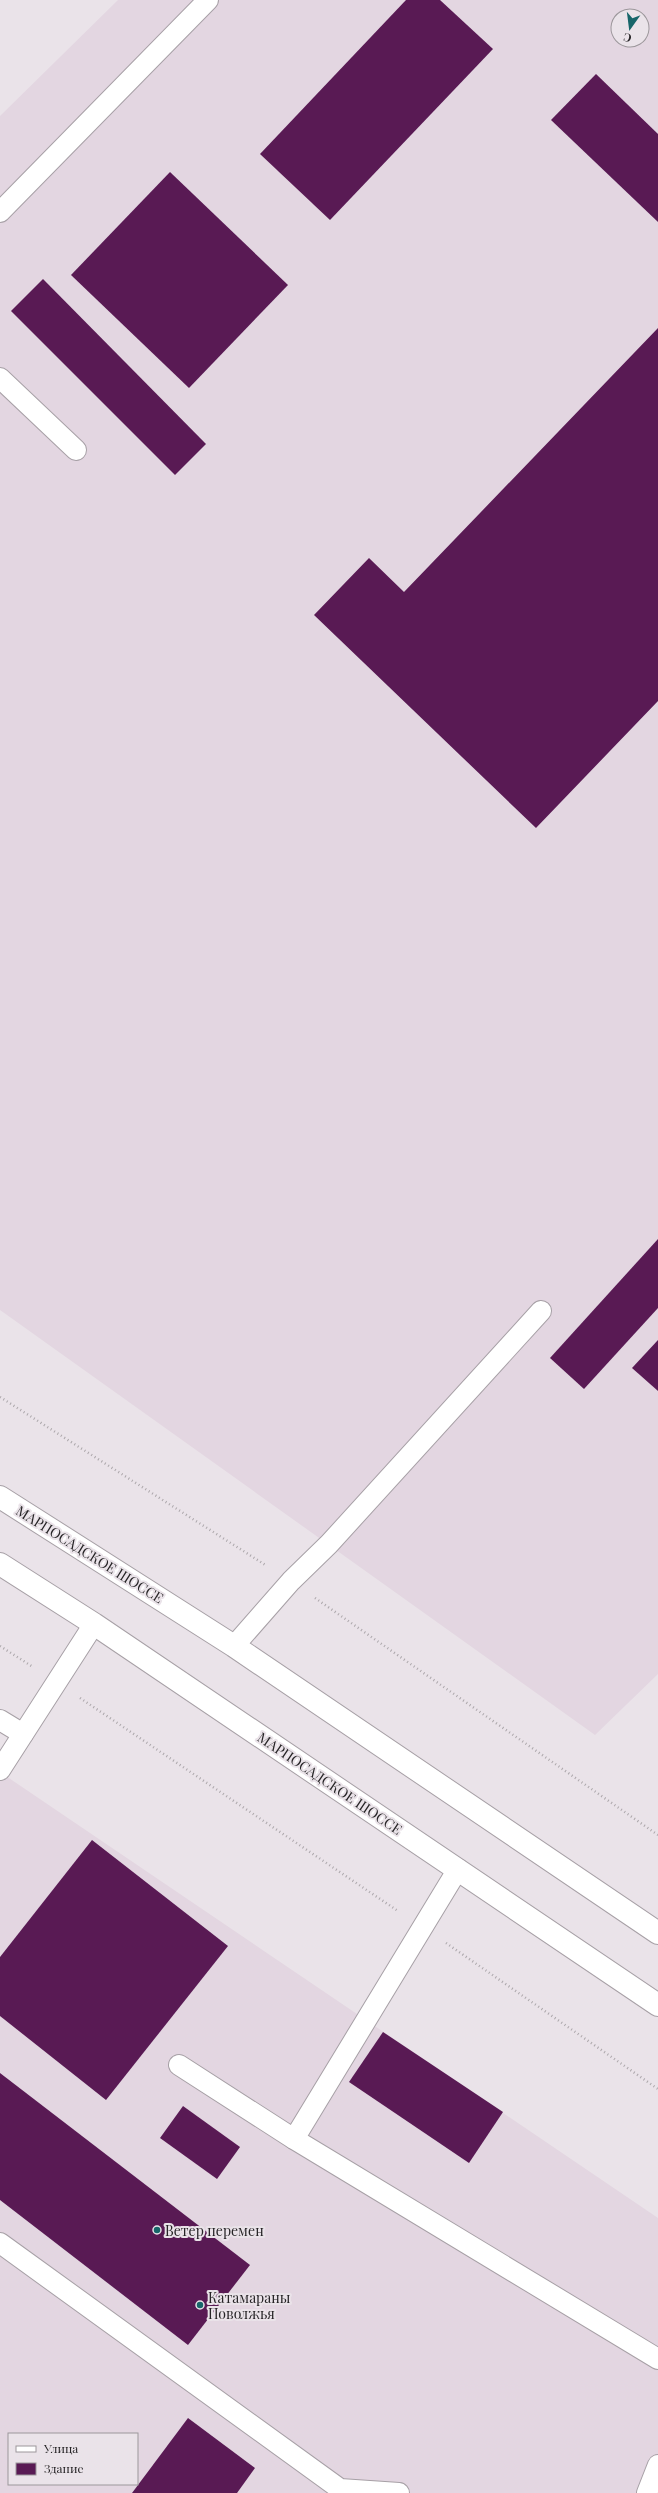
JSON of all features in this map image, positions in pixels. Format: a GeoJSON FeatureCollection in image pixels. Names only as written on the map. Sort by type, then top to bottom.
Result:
{"type":"FeatureCollection","features":[{"type":"Feature","properties":{"kind":"main road","name":"МАРПОСАДСКОЕ ШОССЕ"},"geometry":{"type":"LineString","coordinates":[[0,1497],[234,1646],[658,1933]]}},
{"type":"Feature","properties":{"kind":"main road","name":"МАРПОСАДСКОЕ ШОССЕ"},"geometry":{"type":"LineString","coordinates":[[0,1564],[94,1624],[658,2005]]}},
{"type":"Feature","properties":{"kind":"lane"},"geometry":{"type":"LineString","coordinates":[[0,212],[208,0]]}},
{"type":"Feature","properties":{"kind":"lane"},"geometry":{"type":"LineString","coordinates":[[0,378],[76,450]]}},
{"type":"Feature","properties":{"kind":"lane"},"geometry":{"type":"LineString","coordinates":[[234,1646],[291,1581],[329,1544],[540,1311]]}},
{"type":"Feature","properties":{"kind":"lane"},"geometry":{"type":"LineString","coordinates":[[0,1770],[94,1624]]}},
{"type":"Feature","properties":{"kind":"lane"},"geometry":{"type":"LineString","coordinates":[[0,1720],[23,1734]]}},
{"type":"Feature","properties":{"kind":"lane"},"geometry":{"type":"LineString","coordinates":[[294,2139],[458,1869]]}},
{"type":"Feature","properties":{"kind":"lane"},"geometry":{"type":"LineString","coordinates":[[179,2065],[294,2139],[658,2360]]}},
{"type":"Feature","properties":{"kind":"lane"},"geometry":{"type":"LineString","coordinates":[[0,2244],[340,2489],[399,2493]]}},
{"type":"Feature","properties":{"kind":"lane"},"geometry":{"type":"LineString","coordinates":[[647,2493],[658,2465]]}},
{"type":"Feature","properties":{"kind":"path"},"geometry":{"type":"LineString","coordinates":[[0,1397],[270,1568]]}},
{"type":"Feature","properties":{"kind":"path"},"geometry":{"type":"LineString","coordinates":[[311,1595],[658,1835]]}},
{"type":"Feature","properties":{"kind":"path"},"geometry":{"type":"LineString","coordinates":[[0,1646],[8,1651]]}},
{"type":"Feature","properties":{"kind":"path"},"geometry":{"type":"LineString","coordinates":[[74,1694],[405,1916]]}},
{"type":"Feature","properties":{"kind":"path"},"geometry":{"type":"LineString","coordinates":[[442,1940],[658,2089]]}},
{"type":"Feature","properties":{"kind":"shaded area"},"geometry":{"type":"Polygon","coordinates":[[[118,0],[658,0],[658,1674],[595,1735],[0,1310],[0,116],[118,0]]]}},
{"type":"Feature","properties":{"kind":"shaded area"},"geometry":{"type":"Polygon","coordinates":[[[0,1772],[658,2218],[658,2493],[0,2493],[0,1772]]]}},
{"type":"Feature","properties":{"kind":"building"},"geometry":{"type":"Polygon","coordinates":[[[406,0],[440,0],[493,49],[330,220],[260,154],[406,0]]]}},
{"type":"Feature","properties":{"kind":"building"},"geometry":{"type":"Polygon","coordinates":[[[596,74],[658,134],[658,222],[551,120],[596,74]]]}},
{"type":"Feature","properties":{"kind":"building"},"geometry":{"type":"Polygon","coordinates":[[[170,172],[288,285],[189,388],[71,275],[170,172]]]}},
{"type":"Feature","properties":{"kind":"building"},"geometry":{"type":"Polygon","coordinates":[[[43,279],[206,444],[175,475],[11,311],[43,279]]]}},
{"type":"Feature","properties":{"kind":"building"},"geometry":{"type":"Polygon","coordinates":[[[658,328],[658,701],[536,828],[314,615],[369,558],[404,592],[658,328]]]}},
{"type":"Feature","properties":{"kind":"building"},"geometry":{"type":"Polygon","coordinates":[[[658,1239],[658,1308],[584,1389],[550,1358],[658,1239]]]}},
{"type":"Feature","properties":{"kind":"building"},"geometry":{"type":"Polygon","coordinates":[[[658,1340],[658,1391],[632,1368],[658,1340]]]}},
{"type":"Feature","properties":{"kind":"building"},"geometry":{"type":"Polygon","coordinates":[[[92,1840],[228,1946],[106,2100],[0,2016],[0,1957],[92,1840]]]}},
{"type":"Feature","properties":{"kind":"building"},"geometry":{"type":"Polygon","coordinates":[[[383,2032],[503,2112],[469,2163],[349,2082],[383,2032]]]}},
{"type":"Feature","properties":{"kind":"building"},"geometry":{"type":"Polygon","coordinates":[[[0,2073],[250,2265],[188,2345],[0,2200],[0,2073]]]}},
{"type":"Feature","properties":{"kind":"building"},"geometry":{"type":"Polygon","coordinates":[[[183,2106],[240,2147],[217,2179],[160,2138],[183,2106]]]}},
{"type":"Feature","properties":{"kind":"building"},"geometry":{"type":"Polygon","coordinates":[[[188,2418],[255,2468],[237,2493],[132,2493],[188,2418]]]}},
{"type":"Feature","properties":{"kind":"place","name":"Ветер перемен"},"geometry":{"type":"Point","coordinates":[157,2230]}},
{"type":"Feature","properties":{"kind":"place","name":"Катамараны Поволжья"},"geometry":{"type":"Point","coordinates":[200,2305]}}]}
